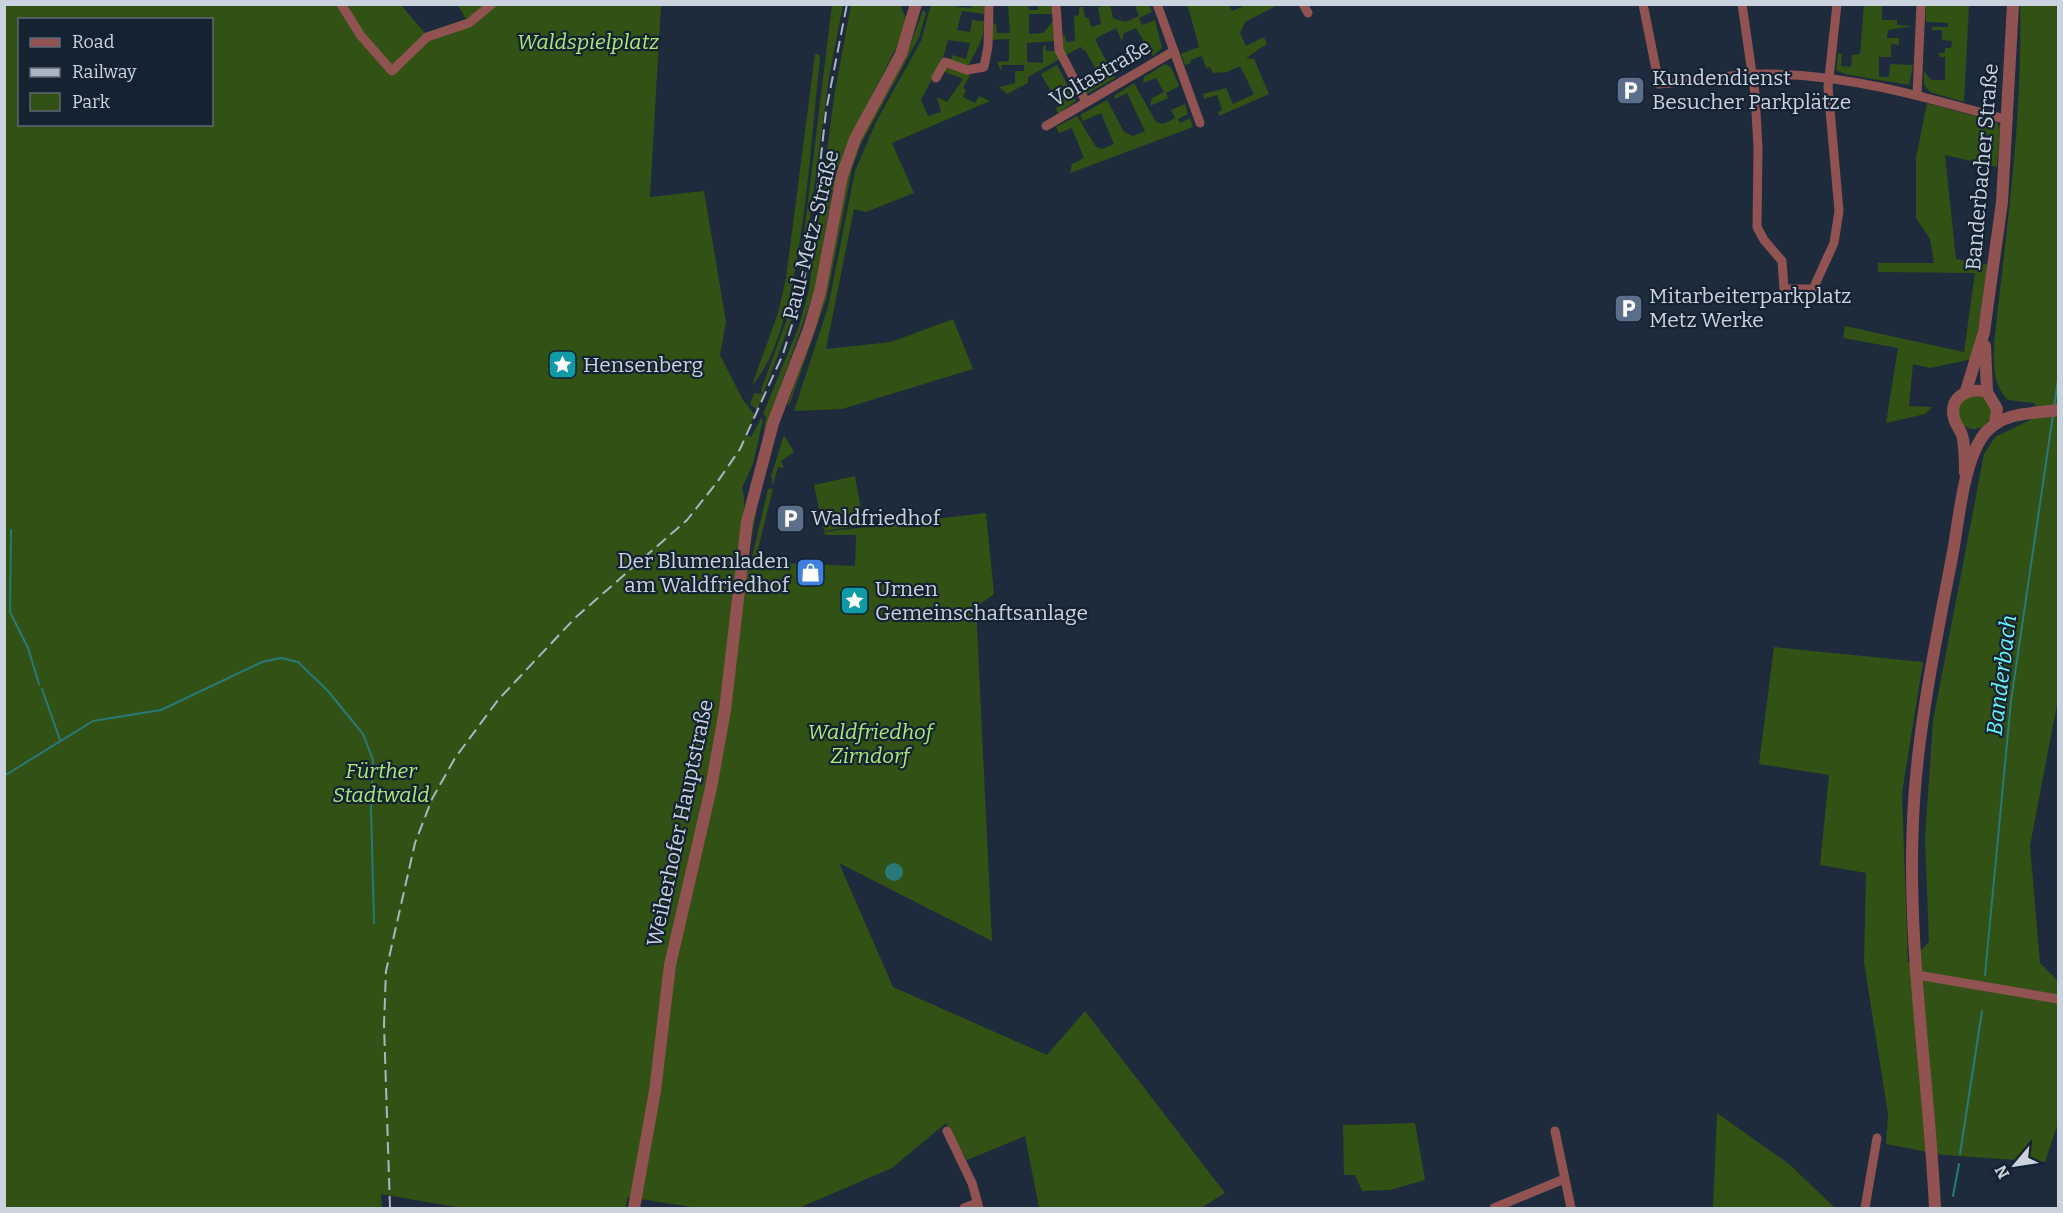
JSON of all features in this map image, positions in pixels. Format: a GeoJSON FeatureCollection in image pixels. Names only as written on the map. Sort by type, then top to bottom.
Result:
{"type":"FeatureCollection","features":[{"type":"Feature","properties":{"kind":"street"},"geometry":{"type":"LineString","coordinates":[[341,4],[361,36],[392,70],[427,37],[469,23],[492,4]]}},
{"type":"Feature","properties":{"kind":"street","name":"Paul-Metz-Straße"},"geometry":{"type":"LineString","coordinates":[[766,446],[820,292],[842,176],[855,139],[901,54],[916,4]]}},
{"type":"Feature","properties":{"kind":"street"},"geometry":{"type":"LineString","coordinates":[[936,78],[945,62],[967,70],[984,67],[988,46],[989,4]]}},
{"type":"Feature","properties":{"kind":"street"},"geometry":{"type":"LineString","coordinates":[[1056,4],[1056,36],[1062,57],[1086,102]]}},
{"type":"Feature","properties":{"kind":"street"},"geometry":{"type":"LineString","coordinates":[[1157,4],[1200,123]]}},
{"type":"Feature","properties":{"kind":"street"},"geometry":{"type":"LineString","coordinates":[[1643,4],[1659,84],[1753,75],[1828,78],[1917,95],[2008,120]]}},
{"type":"Feature","properties":{"kind":"street"},"geometry":{"type":"LineString","coordinates":[[1742,4],[1753,75],[1758,148],[1757,227],[1764,240],[1782,261],[1784,290],[1812,289],[1834,243],[1839,211],[1828,78],[1836,4]]}},
{"type":"Feature","properties":{"kind":"street"},"geometry":{"type":"LineString","coordinates":[[1917,95],[1921,4]]}},
{"type":"Feature","properties":{"kind":"street","name":"Banderbacher Straße"},"geometry":{"type":"LineString","coordinates":[[1966,391],[1984,332],[2002,202],[2013,4]]}},
{"type":"Feature","properties":{"kind":"street","name":"Voltastraße"},"geometry":{"type":"LineString","coordinates":[[1046,126],[1174,51]]}},
{"type":"Feature","properties":{"kind":"street","name":"Banderbacher Straße"},"geometry":{"type":"LineString","coordinates":[[1984,332],[1987,393]]}},
{"type":"Feature","properties":{"kind":"street"},"geometry":{"type":"LineString","coordinates":[[1965,489],[1965,453],[1960,429],[1954,420],[1953,408],[1960,396],[1966,391],[1973,390],[1987,393],[1995,403],[2035,412]]}},
{"type":"Feature","properties":{"kind":"street"},"geometry":{"type":"LineString","coordinates":[[1935,1209],[1912,895],[1916,761],[1924,701],[1965,489],[1976,448],[1991,427],[1995,403]]}},
{"type":"Feature","properties":{"kind":"street"},"geometry":{"type":"LineString","coordinates":[[1960,429],[1974,434],[2007,417],[2058,410]]}},
{"type":"Feature","properties":{"kind":"street","name":"Weiherhofer Hauptstraße"},"geometry":{"type":"LineString","coordinates":[[634,1209],[656,1091],[670,964],[711,789],[725,710],[741,560],[766,446]]}},
{"type":"Feature","properties":{"kind":"street"},"geometry":{"type":"LineString","coordinates":[[1917,975],[1965,981],[2058,999]]}},
{"type":"Feature","properties":{"kind":"street"},"geometry":{"type":"LineString","coordinates":[[946,1131],[972,1183],[978,1206],[964,1209]]}},
{"type":"Feature","properties":{"kind":"street"},"geometry":{"type":"LineString","coordinates":[[1555,1131],[1571,1209]]}},
{"type":"Feature","properties":{"kind":"street"},"geometry":{"type":"LineString","coordinates":[[1865,1209],[1877,1138]]}},
{"type":"Feature","properties":{"kind":"street"},"geometry":{"type":"LineString","coordinates":[[1494,1209],[1564,1179]]}},
{"type":"Feature","properties":{"kind":"green space","name":"Fürther Stadtwald"},"geometry":{"type":"Polygon","coordinates":[[[5,5],[401,5],[425,33],[466,19],[458,5],[661,5],[650,197],[704,191],[726,322],[720,355],[743,400],[755,415],[745,435],[751,437],[761,418],[763,420],[753,464],[742,488],[744,512],[735,560],[744,561],[751,522],[757,509],[747,561],[751,561],[768,489],[773,488],[755,562],[855,566],[856,535],[826,535],[823,532],[986,513],[994,594],[976,607],[992,941],[839,863],[893,987],[1047,1055],[1085,1011],[1225,1193],[1201,1208],[1039,1208],[1025,1136],[967,1160],[946,1123],[892,1168],[801,1207],[697,1208],[628,1197],[625,1208],[461,1208],[381,1194],[382,1208],[5,1208],[5,5]]]}},
{"type":"Feature","properties":{"kind":"green space"},"geometry":{"type":"Polygon","coordinates":[[[832,5],[843,5],[829,77],[802,276],[792,318],[757,410],[750,404],[754,393],[762,394],[761,390],[787,319],[799,275],[832,5]]]}},
{"type":"Feature","properties":{"kind":"green space"},"geometry":{"type":"Polygon","coordinates":[[[851,5],[900,5],[906,18],[896,48],[848,142],[832,193],[815,290],[763,435],[766,417],[763,414],[799,326],[809,289],[834,97],[851,5]]]}},
{"type":"Feature","properties":{"kind":"green space"},"geometry":{"type":"Polygon","coordinates":[[[931,5],[957,5],[957,7],[971,8],[972,5],[984,5],[984,14],[962,11],[957,30],[970,32],[972,20],[984,21],[984,29],[968,67],[951,61],[952,55],[966,59],[970,43],[948,40],[943,58],[921,100],[928,116],[941,112],[937,97],[947,102],[963,79],[942,71],[944,67],[970,75],[963,88],[966,90],[963,97],[975,103],[979,96],[990,101],[892,143],[914,193],[866,212],[854,209],[826,349],[891,342],[953,319],[973,369],[842,409],[794,411],[828,307],[855,171],[876,122],[921,41],[931,5]]]}},
{"type":"Feature","properties":{"kind":"green space"},"geometry":{"type":"Polygon","coordinates":[[[1008,5],[1028,5],[1029,10],[1038,10],[1038,5],[1053,5],[1053,14],[1029,14],[1029,34],[1043,33],[1053,21],[1055,41],[1027,43],[1027,62],[1043,63],[1043,46],[1046,46],[1046,51],[1057,51],[1060,59],[1028,77],[1028,83],[1007,94],[999,87],[1015,83],[1015,71],[1024,71],[1024,65],[1002,65],[1001,71],[997,62],[1009,61],[1009,39],[991,40],[992,24],[996,23],[997,33],[1010,33],[1008,5]]]}},
{"type":"Feature","properties":{"kind":"green space"},"geometry":{"type":"Polygon","coordinates":[[[1110,5],[1113,18],[1125,22],[1139,16],[1135,5],[1149,5],[1152,12],[1139,18],[1142,25],[1155,20],[1162,48],[1153,56],[1136,28],[1124,33],[1122,41],[1116,28],[1095,39],[1115,78],[1087,94],[1082,87],[1088,84],[1090,87],[1102,80],[1081,47],[1064,56],[1058,36],[1065,35],[1066,42],[1075,41],[1074,16],[1079,15],[1079,7],[1083,7],[1085,18],[1089,18],[1091,27],[1101,24],[1098,7],[1110,5]]]}},
{"type":"Feature","properties":{"kind":"green space"},"geometry":{"type":"Polygon","coordinates":[[[1180,5],[1229,5],[1232,11],[1246,5],[1278,5],[1245,22],[1240,33],[1246,46],[1264,37],[1267,44],[1246,58],[1254,59],[1269,94],[1219,116],[1218,112],[1222,110],[1217,95],[1204,99],[1203,94],[1226,88],[1233,104],[1254,94],[1240,66],[1227,72],[1213,73],[1210,67],[1206,68],[1202,56],[1190,60],[1191,63],[1185,65],[1181,54],[1199,47],[1188,7],[1180,5]]]}},
{"type":"Feature","properties":{"kind":"green space"},"geometry":{"type":"Polygon","coordinates":[[[1864,5],[1882,5],[1882,20],[1897,20],[1897,25],[1913,26],[1888,30],[1887,38],[1899,38],[1899,45],[1891,44],[1891,57],[1879,57],[1879,77],[1889,77],[1890,64],[1913,65],[1909,85],[1844,74],[1836,70],[1838,53],[1842,54],[1841,66],[1851,67],[1852,55],[1860,54],[1864,5]]]}},
{"type":"Feature","properties":{"kind":"green space"},"geometry":{"type":"Polygon","coordinates":[[[1926,5],[1969,5],[1964,102],[1930,92],[1924,85],[1924,71],[1931,80],[1945,80],[1945,57],[1939,57],[1939,53],[1945,53],[1945,48],[1951,48],[1952,41],[1942,40],[1942,30],[1931,30],[1933,27],[1948,27],[1948,23],[1926,22],[1926,5]]]}},
{"type":"Feature","properties":{"kind":"green space"},"geometry":{"type":"Polygon","coordinates":[[[2020,5],[2058,5],[2058,699],[2030,846],[2040,963],[2058,981],[2058,1123],[2045,1162],[1944,1155],[1886,1144],[1888,1114],[1864,962],[1866,873],[1820,865],[1829,775],[1759,764],[1774,647],[1923,662],[1902,793],[1908,963],[1929,942],[1925,838],[1933,721],[1984,454],[1995,437],[2036,417],[2035,403],[2008,400],[1999,387],[1994,367],[1994,344],[2016,133],[2020,5]]]}},
{"type":"Feature","properties":{"kind":"green space"},"geometry":{"type":"Polygon","coordinates":[[[923,10],[926,13],[919,37],[861,144],[852,169],[827,297],[789,406],[788,403],[816,324],[845,181],[857,145],[904,61],[923,10]]]}},
{"type":"Feature","properties":{"kind":"green space"},"geometry":{"type":"Polygon","coordinates":[[[815,54],[819,54],[820,60],[808,183],[793,279],[783,323],[769,359],[752,385],[778,313],[786,278],[815,54]]]}},
{"type":"Feature","properties":{"kind":"green space"},"geometry":{"type":"Polygon","coordinates":[[[1165,64],[1171,67],[1179,86],[1166,93],[1168,98],[1150,106],[1152,98],[1164,92],[1156,78],[1143,83],[1144,77],[1165,64]]]}},
{"type":"Feature","properties":{"kind":"green space"},"geometry":{"type":"Polygon","coordinates":[[[1057,65],[1076,101],[1058,114],[1056,108],[1059,106],[1041,74],[1057,65]]]}},
{"type":"Feature","properties":{"kind":"green space"},"geometry":{"type":"Polygon","coordinates":[[[1134,83],[1156,122],[1163,124],[1175,118],[1171,110],[1185,104],[1188,114],[1178,119],[1180,123],[1190,118],[1193,127],[1070,173],[1072,164],[1084,158],[1072,128],[1059,133],[1056,127],[1077,116],[1096,147],[1102,149],[1114,144],[1101,113],[1083,121],[1080,115],[1107,100],[1124,132],[1133,136],[1145,131],[1127,93],[1115,99],[1114,96],[1134,83]]]}},
{"type":"Feature","properties":{"kind":"green space"},"geometry":{"type":"Polygon","coordinates":[[[1927,103],[1997,122],[2000,128],[1997,167],[1945,155],[1956,259],[1989,265],[1973,359],[1930,368],[1913,364],[1909,406],[1932,407],[1925,414],[1886,423],[1898,348],[1843,338],[1845,326],[1964,352],[1975,273],[1878,272],[1878,263],[1934,263],[1930,239],[1916,218],[1916,158],[1927,103]]]}},
{"type":"Feature","properties":{"kind":"green space"},"geometry":{"type":"Polygon","coordinates":[[[1974,395],[1986,400],[1991,412],[1986,424],[1974,429],[1962,424],[1957,412],[1962,400],[1974,395]]]}},
{"type":"Feature","properties":{"kind":"green space"},"geometry":{"type":"Polygon","coordinates":[[[784,435],[794,452],[781,461],[784,468],[778,467],[773,485],[771,476],[784,435]]]}},
{"type":"Feature","properties":{"kind":"green space"},"geometry":{"type":"Polygon","coordinates":[[[855,476],[864,525],[824,531],[814,485],[855,476]]]}},
{"type":"Feature","properties":{"kind":"green space"},"geometry":{"type":"Polygon","coordinates":[[[1717,1113],[1789,1164],[1835,1208],[1713,1208],[1717,1113]]]}},
{"type":"Feature","properties":{"kind":"green space"},"geometry":{"type":"Polygon","coordinates":[[[1415,1123],[1425,1180],[1390,1190],[1362,1191],[1355,1175],[1344,1175],[1343,1125],[1415,1123]]]}},
{"type":"Feature","properties":{"kind":"shaded area"},"geometry":{"type":"Polygon","coordinates":[[[894,863],[900,866],[903,872],[900,878],[894,881],[888,878],[885,872],[888,866],[894,863]]]}},
{"type":"Feature","properties":{"kind":"waterway","name":"Banderbach"},"geometry":{"type":"LineString","coordinates":[[2054,407],[2058,380]]}},
{"type":"Feature","properties":{"kind":"waterway","name":"Banderbach"},"geometry":{"type":"LineString","coordinates":[[1985,975],[2011,701],[2053,415]]}},
{"type":"Feature","properties":{"kind":"waterway"},"geometry":{"type":"LineString","coordinates":[[11,530],[10,612],[28,648],[39,684]]}},
{"type":"Feature","properties":{"kind":"waterway"},"geometry":{"type":"LineString","coordinates":[[4,776],[93,721],[161,710],[262,662],[281,658],[298,662],[328,691],[363,734],[373,760],[371,807],[374,923]]}},
{"type":"Feature","properties":{"kind":"waterway"},"geometry":{"type":"LineString","coordinates":[[42,689],[60,740]]}},
{"type":"Feature","properties":{"kind":"waterway","name":"Banderbach"},"geometry":{"type":"LineString","coordinates":[[1960,1154],[1982,1011]]}},
{"type":"Feature","properties":{"kind":"waterway","name":"Banderbach"},"geometry":{"type":"LineString","coordinates":[[1953,1196],[1959,1164]]}},
{"type":"Feature","properties":{"kind":"railway"},"geometry":{"type":"LineString","coordinates":[[390,1208],[384,1025],[386,971],[415,843],[432,799],[455,758],[498,700],[575,618],[687,520],[740,449],[783,354],[801,296],[812,237],[826,111],[847,4]]}},
{"type":"Feature","properties":{"kind":"place","name":"Kundendienst Besucher Parkplätze"},"geometry":{"type":"Point","coordinates":[1631,90]}},
{"type":"Feature","properties":{"kind":"place","name":"Mitarbeiterparkplatz Metz Werke"},"geometry":{"type":"Point","coordinates":[1628,308]}},
{"type":"Feature","properties":{"kind":"place","name":"Hensenberg"},"geometry":{"type":"Point","coordinates":[562,365]}},
{"type":"Feature","properties":{"kind":"place","name":"Waldfriedhof"},"geometry":{"type":"Point","coordinates":[790,518]}},
{"type":"Feature","properties":{"kind":"place","name":"Der Blumenladen am Waldfriedhof"},"geometry":{"type":"Point","coordinates":[810,573]}},
{"type":"Feature","properties":{"kind":"place","name":"Urnen Gemeinschaftsanlage"},"geometry":{"type":"Point","coordinates":[854,601]}},
{"type":"Feature","properties":{"kind":"park label","name":"Waldspielplatz"},"geometry":{"type":"Point","coordinates":[588,42]}},
{"type":"Feature","properties":{"kind":"park label","name":"Waldfriedhof Zirndorf"},"geometry":{"type":"Point","coordinates":[870,744]}}]}
